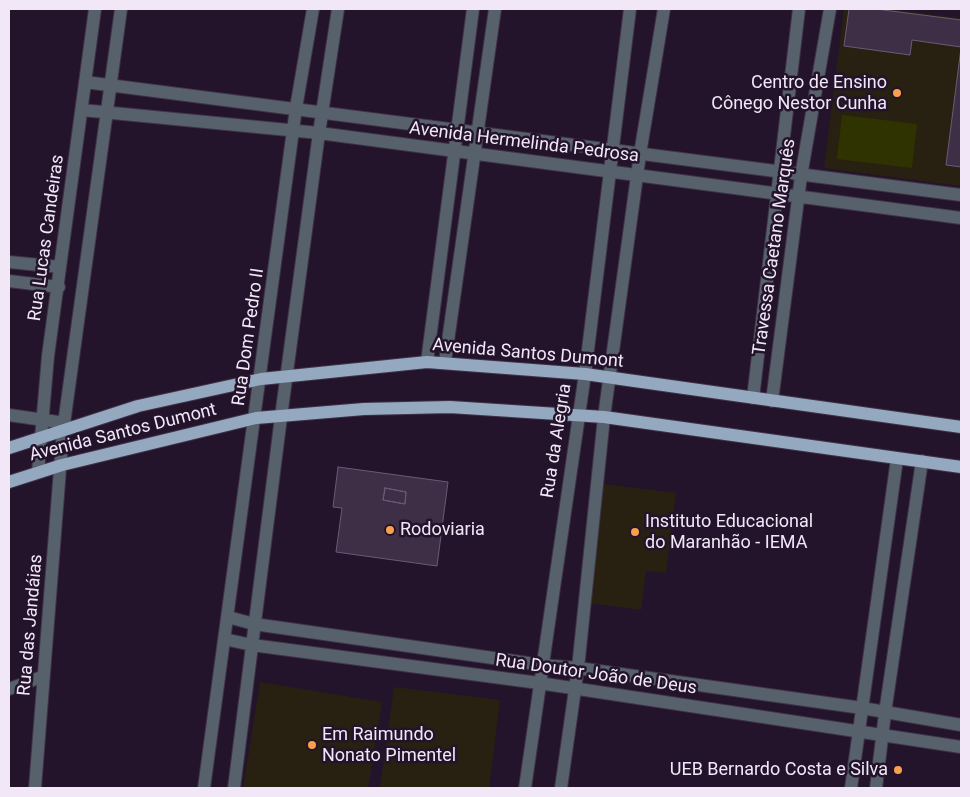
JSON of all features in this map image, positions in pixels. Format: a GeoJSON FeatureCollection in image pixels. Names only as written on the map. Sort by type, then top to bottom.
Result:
{"type":"FeatureCollection","features":[{"type":"Feature","properties":{"kind":"main road","name":"Avenida Santos Dumont"},"geometry":{"type":"LineString","coordinates":[[9,448],[40,438],[64,427],[138,406],[261,379],[427,362],[446,362],[610,377],[961,427]]}},
{"type":"Feature","properties":{"kind":"main road","name":"Avenida Santos Dumont"},"geometry":{"type":"LineString","coordinates":[[9,482],[62,465],[256,418],[364,409],[450,407],[604,417],[961,467]]}},
{"type":"Feature","properties":{"kind":"street","name":"Rua Lucas Candeiras"},"geometry":{"type":"LineString","coordinates":[[38,472],[48,356],[95,9]]}},
{"type":"Feature","properties":{"kind":"street"},"geometry":{"type":"LineString","coordinates":[[62,465],[64,427],[121,9]]}},
{"type":"Feature","properties":{"kind":"street","name":"Rua Dom Pedro II"},"geometry":{"type":"LineString","coordinates":[[204,788],[256,418],[296,108],[313,9]]}},
{"type":"Feature","properties":{"kind":"street"},"geometry":{"type":"LineString","coordinates":[[234,788],[281,417],[319,134],[338,9]]}},
{"type":"Feature","properties":{"kind":"street"},"geometry":{"type":"LineString","coordinates":[[427,362],[473,9]]}},
{"type":"Feature","properties":{"kind":"street"},"geometry":{"type":"LineString","coordinates":[[446,362],[495,9]]}},
{"type":"Feature","properties":{"kind":"street","name":"Rua da Alegria"},"geometry":{"type":"LineString","coordinates":[[525,788],[585,374],[608,170],[630,9]]}},
{"type":"Feature","properties":{"kind":"street"},"geometry":{"type":"LineString","coordinates":[[561,788],[578,668],[604,417],[640,154],[664,9]]}},
{"type":"Feature","properties":{"kind":"street","name":"Travessa Caetano Marquês"},"geometry":{"type":"LineString","coordinates":[[753,398],[778,173],[799,9]]}},
{"type":"Feature","properties":{"kind":"street","name":"Travessa Caetano Marquês"},"geometry":{"type":"LineString","coordinates":[[772,401],[800,196],[801,176],[830,9]]}},
{"type":"Feature","properties":{"kind":"street"},"geometry":{"type":"LineString","coordinates":[[84,82],[110,87],[296,108],[322,114],[961,195]]}},
{"type":"Feature","properties":{"kind":"street","name":"Avenida Hermelinda Pedrosa"},"geometry":{"type":"LineString","coordinates":[[82,110],[319,134],[455,153],[608,170],[776,195],[800,196],[961,218]]}},
{"type":"Feature","properties":{"kind":"street"},"geometry":{"type":"LineString","coordinates":[[9,262],[60,268]]}},
{"type":"Feature","properties":{"kind":"street"},"geometry":{"type":"LineString","coordinates":[[9,281],[58,287]]}},
{"type":"Feature","properties":{"kind":"street"},"geometry":{"type":"LineString","coordinates":[[9,415],[42,419],[64,427]]}},
{"type":"Feature","properties":{"kind":"street"},"geometry":{"type":"LineString","coordinates":[[851,788],[897,459]]}},
{"type":"Feature","properties":{"kind":"street"},"geometry":{"type":"LineString","coordinates":[[876,788],[884,735],[885,713],[922,461]]}},
{"type":"Feature","properties":{"kind":"street","name":"Rua das Jandáias"},"geometry":{"type":"LineString","coordinates":[[34,788],[62,465]]}},
{"type":"Feature","properties":{"kind":"street","name":"Rua Doutor João de Deus"},"geometry":{"type":"LineString","coordinates":[[228,618],[254,624],[542,665],[578,668],[862,708],[961,725]]}},
{"type":"Feature","properties":{"kind":"street","name":"Rua Doutor João de Deus"},"geometry":{"type":"LineString","coordinates":[[224,639],[252,645],[539,683],[574,690],[859,730],[961,747]]}},
{"type":"Feature","properties":{"kind":"street"},"geometry":{"type":"LineString","coordinates":[[9,689],[44,676]]}},
{"type":"Feature","properties":{"kind":"shaded area","name":"Centro de Ensino Cônego Nestor Cunha"},"geometry":{"type":"Polygon","coordinates":[[[844,9],[889,9],[961,18],[961,186],[824,168],[844,9]]]}},
{"type":"Feature","properties":{"kind":"shaded area","name":"Instituto Educacional do Maranhão - IEMA"},"geometry":{"type":"Polygon","coordinates":[[[604,484],[676,493],[666,573],[646,571],[641,610],[590,603],[604,484]]]}},
{"type":"Feature","properties":{"kind":"shaded area","name":"Em Raimundo Nonato Pimentel"},"geometry":{"type":"Polygon","coordinates":[[[260,682],[382,702],[368,788],[243,788],[260,682]]]}},
{"type":"Feature","properties":{"kind":"shaded area"},"geometry":{"type":"Polygon","coordinates":[[[394,687],[500,700],[489,788],[380,788],[394,687]]]}},
{"type":"Feature","properties":{"kind":"green space"},"geometry":{"type":"Polygon","coordinates":[[[842,115],[917,124],[912,168],[837,159],[842,115]]]}},
{"type":"Feature","properties":{"kind":"building"},"geometry":{"type":"Polygon","coordinates":[[[849,9],[876,9],[961,20],[961,47],[912,40],[910,55],[844,46],[849,9]]]}},
{"type":"Feature","properties":{"kind":"building"},"geometry":{"type":"Polygon","coordinates":[[[961,48],[961,167],[946,165],[961,48]]]}},
{"type":"Feature","properties":{"kind":"building","name":"Rodoviaria"},"geometry":{"type":"Polygon","coordinates":[[[338,467],[448,482],[437,566],[336,552],[342,508],[333,507],[338,467]],[[385,488],[383,500],[405,504],[406,492],[385,488]]]}},
{"type":"Feature","properties":{"kind":"building"},"geometry":{"type":"Polygon","coordinates":[[[385,488],[406,492],[405,504],[383,500],[385,488]]]}},
{"type":"Feature","properties":{"kind":"place","name":"Centro de Ensino Cônego Nestor Cunha"},"geometry":{"type":"Point","coordinates":[897,93]}},
{"type":"Feature","properties":{"kind":"place","name":"Rodoviaria"},"geometry":{"type":"Point","coordinates":[390,530]}},
{"type":"Feature","properties":{"kind":"place","name":"Instituto Educacional do Maranhão - IEMA"},"geometry":{"type":"Point","coordinates":[635,532]}},
{"type":"Feature","properties":{"kind":"place","name":"Em Raimundo Nonato Pimentel"},"geometry":{"type":"Point","coordinates":[312,745]}},
{"type":"Feature","properties":{"kind":"place","name":"UEB Bernardo Costa e Silva"},"geometry":{"type":"Point","coordinates":[898,770]}}]}
